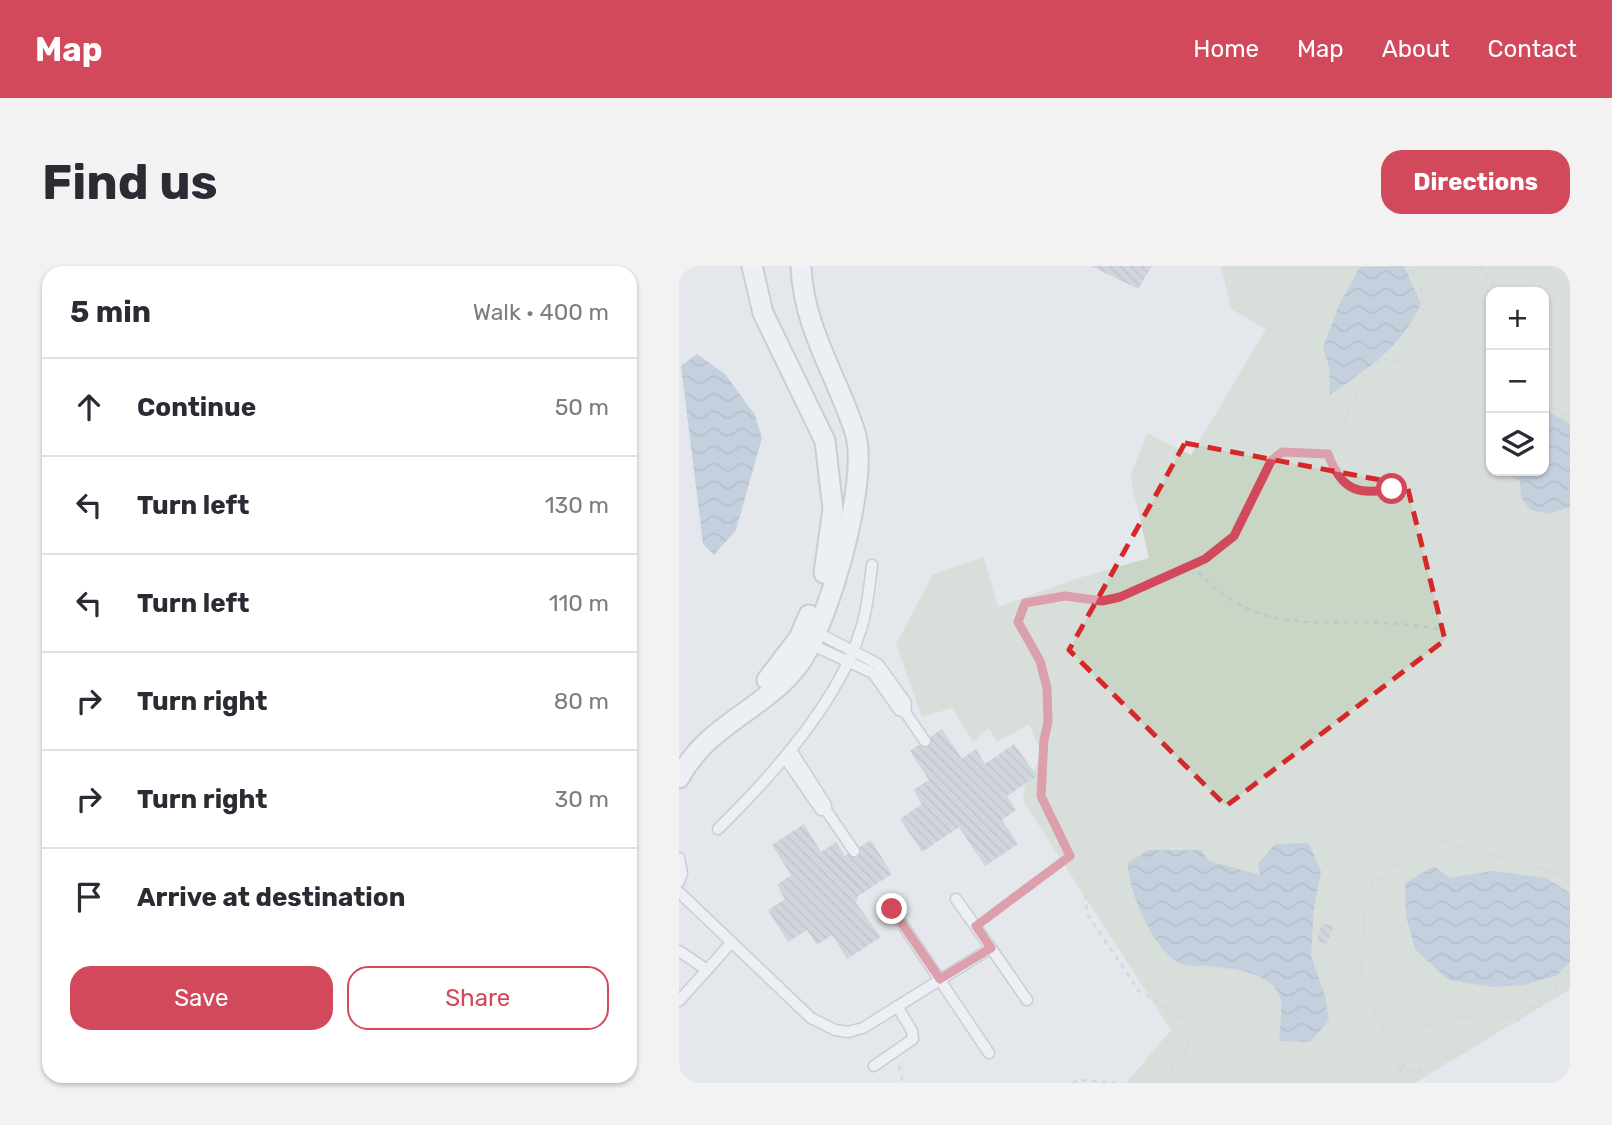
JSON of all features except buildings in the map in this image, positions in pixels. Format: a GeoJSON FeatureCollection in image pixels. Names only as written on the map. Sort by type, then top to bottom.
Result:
{"type":"FeatureCollection","features":[{"type":"Feature","properties":{"kind":"street"},"geometry":{"type":"LineString","coordinates":[[679,778],[691,755],[779,684],[800,663],[829,550],[833,509],[831,477],[819,425],[763,313],[752,266]]}},
{"type":"Feature","properties":{"kind":"street"},"geometry":{"type":"LineString","coordinates":[[679,756],[710,726],[774,674],[807,635],[846,540],[860,463],[856,435],[814,333],[802,292],[801,266]]}},
{"type":"Feature","properties":{"kind":"lane"},"geometry":{"type":"LineString","coordinates":[[718,829],[788,754],[821,708],[853,651],[867,610],[872,565]]}},
{"type":"Feature","properties":{"kind":"lane"},"geometry":{"type":"LineString","coordinates":[[807,635],[853,651],[878,664],[891,690]]}},
{"type":"Feature","properties":{"kind":"lane"},"geometry":{"type":"LineString","coordinates":[[807,635],[847,662],[873,673],[906,703],[905,712],[925,741]]}},
{"type":"Feature","properties":{"kind":"lane"},"geometry":{"type":"LineString","coordinates":[[788,754],[826,805],[826,810],[853,851]]}},
{"type":"Feature","properties":{"kind":"lane"},"geometry":{"type":"LineString","coordinates":[[679,858],[682,873],[679,882]]}},
{"type":"Feature","properties":{"kind":"lane"},"geometry":{"type":"LineString","coordinates":[[679,892],[811,1018],[826,1027],[848,1032],[863,1028],[991,948]]}},
{"type":"Feature","properties":{"kind":"lane"},"geometry":{"type":"LineString","coordinates":[[956,899],[1027,999]]}},
{"type":"Feature","properties":{"kind":"lane"},"geometry":{"type":"LineString","coordinates":[[892,909],[989,1053]]}},
{"type":"Feature","properties":{"kind":"lane"},"geometry":{"type":"LineString","coordinates":[[679,1001],[732,942]]}},
{"type":"Feature","properties":{"kind":"lane"},"geometry":{"type":"LineString","coordinates":[[679,951],[707,970]]}},
{"type":"Feature","properties":{"kind":"lane"},"geometry":{"type":"LineString","coordinates":[[874,1066],[910,1042],[913,1036],[897,1006]]}},
{"type":"Feature","properties":{"kind":"path"},"geometry":{"type":"LineString","coordinates":[[1411,266],[1425,294],[1420,328],[1398,362],[1380,359],[1374,364],[1361,384],[1328,454],[1339,479],[1351,488],[1363,492],[1403,488],[1430,492]]}},
{"type":"Feature","properties":{"kind":"path"},"geometry":{"type":"LineString","coordinates":[[1479,266],[1494,287]]}},
{"type":"Feature","properties":{"kind":"path"},"geometry":{"type":"LineString","coordinates":[[1549,406],[1570,419]]}},
{"type":"Feature","properties":{"kind":"path"},"geometry":{"type":"LineString","coordinates":[[1143,1083],[1172,1068],[1186,1053],[1191,1038],[1188,1021],[1139,991],[1087,914],[1084,881],[1041,796],[1049,704],[1040,661],[1018,622],[1025,603],[1065,596],[1102,601],[1120,597],[1205,559],[1234,536],[1276,456],[1290,451],[1328,454]]}},
{"type":"Feature","properties":{"kind":"path"},"geometry":{"type":"LineString","coordinates":[[1190,564],[1205,582],[1228,597],[1290,623],[1412,625],[1504,644],[1570,642]]}},
{"type":"Feature","properties":{"kind":"path"},"geometry":{"type":"LineString","coordinates":[[1401,1070],[1361,981],[1365,902],[1371,886],[1412,852],[1420,839],[1437,839],[1570,877]]}},
{"type":"Feature","properties":{"kind":"path"},"geometry":{"type":"LineString","coordinates":[[976,926],[1070,856]]}},
{"type":"Feature","properties":{"kind":"path"},"geometry":{"type":"LineString","coordinates":[[1396,1083],[1414,1038],[1431,1022],[1473,1013],[1501,1015],[1518,1020],[1570,973]]}},
{"type":"Feature","properties":{"kind":"path"},"geometry":{"type":"LineString","coordinates":[[1401,1070],[1416,1073],[1432,1070],[1466,1044]]}},
{"type":"Feature","properties":{"kind":"path"},"geometry":{"type":"LineString","coordinates":[[895,1053],[903,1083]]}},
{"type":"Feature","properties":{"kind":"path"},"geometry":{"type":"LineString","coordinates":[[1073,1083],[1077,1080],[1118,1083]]}},
{"type":"Feature","properties":{"kind":"highlighted area"},"geometry":{"type":"Polygon","coordinates":[[[1185,443],[1407,485],[1445,640],[1226,806],[1069,650],[1185,443]]]}},
{"type":"Feature","properties":{"kind":"green space"},"geometry":{"type":"Polygon","coordinates":[[[1221,266],[1570,266],[1570,989],[1415,1083],[1126,1083],[1171,1030],[1023,801],[1025,784],[1042,756],[1029,724],[997,742],[989,728],[973,742],[952,708],[922,717],[896,644],[933,574],[984,557],[998,607],[1075,579],[1149,558],[1130,477],[1147,433],[1191,455],[1266,329],[1231,309],[1221,266]]]}},
{"type":"Feature","properties":{"kind":"water"},"geometry":{"type":"Polygon","coordinates":[[[1404,266],[1421,304],[1403,334],[1382,356],[1330,395],[1329,367],[1323,347],[1339,305],[1360,267],[1404,266]]]}},
{"type":"Feature","properties":{"kind":"water"},"geometry":{"type":"Polygon","coordinates":[[[697,354],[725,374],[755,415],[762,438],[736,530],[714,555],[703,544],[681,366],[697,354]]]}},
{"type":"Feature","properties":{"kind":"water"},"geometry":{"type":"Polygon","coordinates":[[[1549,412],[1570,424],[1570,507],[1549,514],[1530,510],[1521,497],[1520,481],[1511,476],[1549,476],[1549,412]]]}},
{"type":"Feature","properties":{"kind":"water"},"geometry":{"type":"Polygon","coordinates":[[[1309,843],[1321,872],[1314,909],[1311,956],[1325,995],[1329,1020],[1310,1042],[1279,1041],[1281,1003],[1278,993],[1263,978],[1252,974],[1209,966],[1185,965],[1172,958],[1162,948],[1145,920],[1132,889],[1128,863],[1148,850],[1201,850],[1209,861],[1260,875],[1258,864],[1275,844],[1309,843]]]}},
{"type":"Feature","properties":{"kind":"water"},"geometry":{"type":"Polygon","coordinates":[[[1434,866],[1450,878],[1492,871],[1546,878],[1570,893],[1570,962],[1556,976],[1524,985],[1492,987],[1448,980],[1415,949],[1406,916],[1405,883],[1434,866]]]}},
{"type":"Feature","properties":{"kind":"route"},"geometry":{"type":"LineString","coordinates":[[892,909],[940,979],[991,948],[976,926],[1070,856],[1041,796],[1049,704],[1040,661],[1018,622],[1025,603],[1065,596],[1102,601],[1120,597],[1205,559],[1234,536],[1271,461],[1282,452],[1328,454],[1339,479],[1351,488],[1363,492],[1392,489]]}}]}
